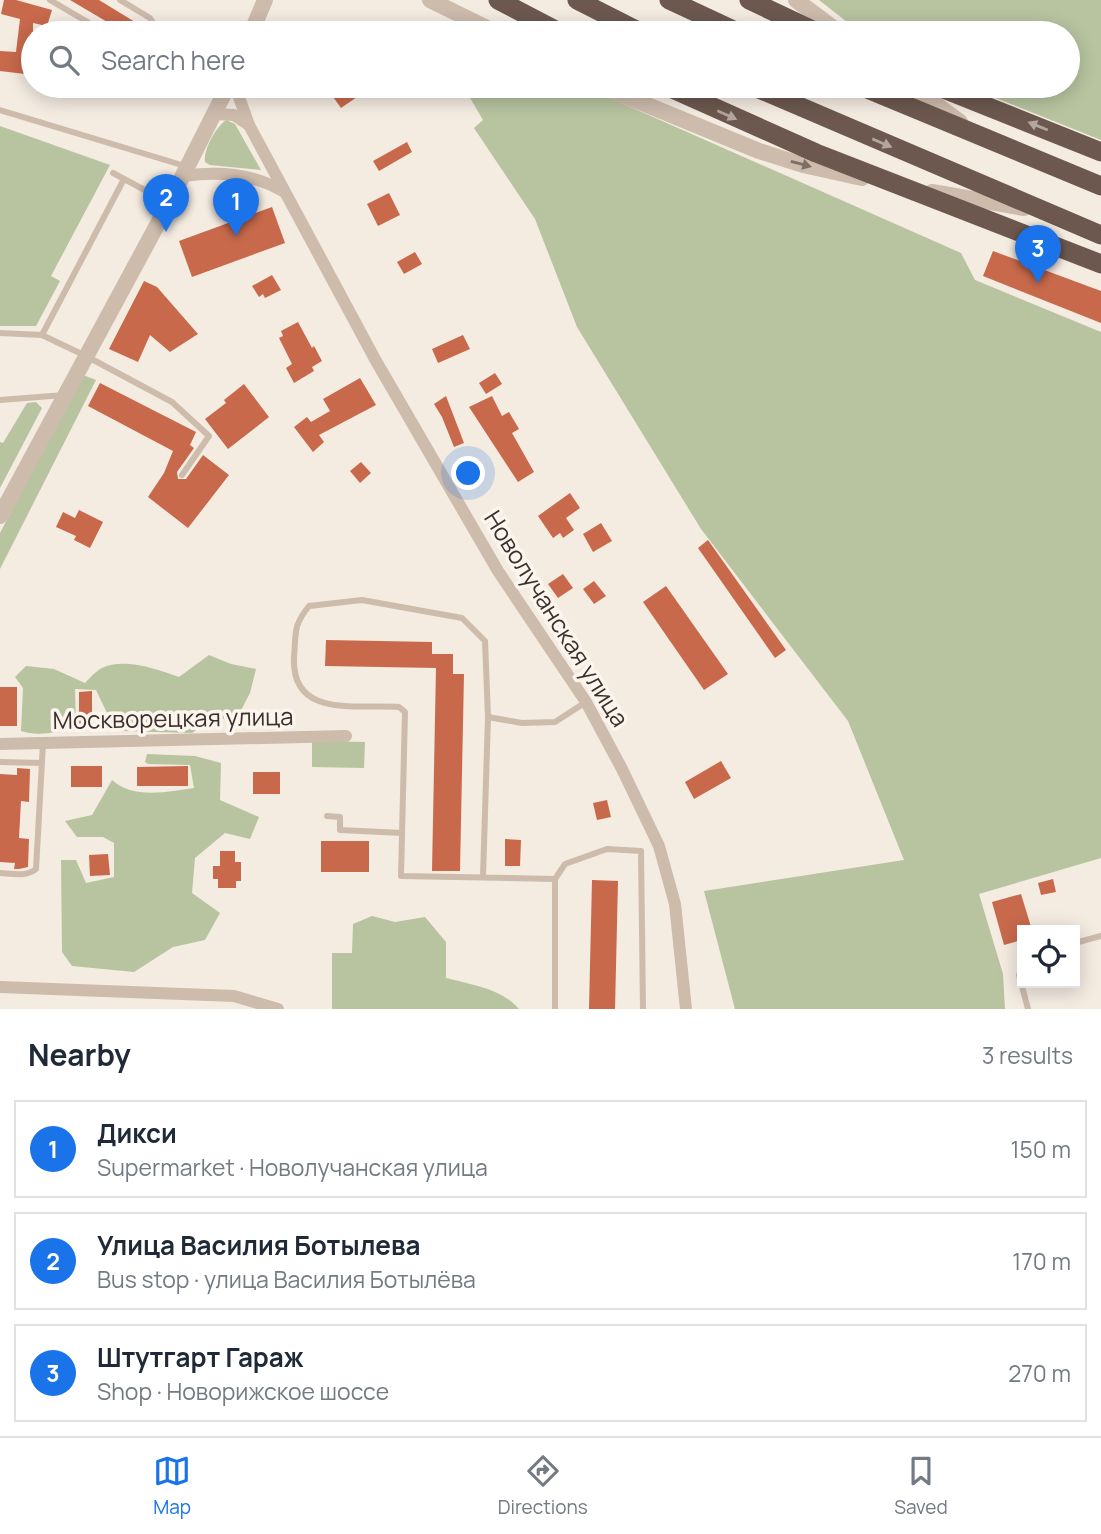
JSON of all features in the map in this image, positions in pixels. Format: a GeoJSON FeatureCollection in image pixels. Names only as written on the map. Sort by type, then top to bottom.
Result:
{"type":"FeatureCollection","features":[{"type":"Feature","properties":{"kind":"highway"},"geometry":{"type":"LineString","coordinates":[[576,0],[618,21]]}},
{"type":"Feature","properties":{"kind":"highway"},"geometry":{"type":"LineString","coordinates":[[669,0],[714,21]]}},
{"type":"Feature","properties":{"kind":"highway"},"geometry":{"type":"LineString","coordinates":[[749,0],[794,21]]}},
{"type":"Feature","properties":{"kind":"highway"},"geometry":{"type":"LineString","coordinates":[[503,3],[538,21]]}},
{"type":"Feature","properties":{"kind":"highway"},"geometry":{"type":"LineString","coordinates":[[693,98],[816,153],[1101,264]]}},
{"type":"Feature","properties":{"kind":"highway"},"geometry":{"type":"LineString","coordinates":[[780,98],[1101,235]]}},
{"type":"Feature","properties":{"kind":"highway"},"geometry":{"type":"LineString","coordinates":[[889,98],[1101,186]]}},
{"type":"Feature","properties":{"kind":"highway"},"geometry":{"type":"LineString","coordinates":[[966,98],[1101,152]]}},
{"type":"Feature","properties":{"kind":"street"},"geometry":{"type":"LineString","coordinates":[[256,21],[265,0]]}},
{"type":"Feature","properties":{"kind":"street"},"geometry":{"type":"LineString","coordinates":[[430,0],[473,21]]}},
{"type":"Feature","properties":{"kind":"street"},"geometry":{"type":"LineString","coordinates":[[796,0],[824,21]]}},
{"type":"Feature","properties":{"kind":"street"},"geometry":{"type":"LineString","coordinates":[[0,516],[169,203],[222,98]]}},
{"type":"Feature","properties":{"kind":"street","name":"Новолучанская улица"},"geometry":{"type":"LineString","coordinates":[[240,98],[249,125],[283,191],[376,361],[499,571],[586,702],[622,769],[659,846],[675,904],[686,1009]]}},
{"type":"Feature","properties":{"kind":"street"},"geometry":{"type":"LineString","coordinates":[[630,98],[759,152],[803,165],[915,190],[1043,211]]}},
{"type":"Feature","properties":{"kind":"street"},"geometry":{"type":"LineString","coordinates":[[927,98],[979,136]]}},
{"type":"Feature","properties":{"kind":"street"},"geometry":{"type":"LineString","coordinates":[[215,114],[234,115],[249,125]]}},
{"type":"Feature","properties":{"kind":"street"},"geometry":{"type":"LineString","coordinates":[[185,171],[227,173],[268,183],[283,191]]}},
{"type":"Feature","properties":{"kind":"street","name":"Москворецкая улица"},"geometry":{"type":"LineString","coordinates":[[0,744],[346,736]]}},
{"type":"Feature","properties":{"kind":"street"},"geometry":{"type":"LineString","coordinates":[[0,987],[234,996],[278,1009]]}},
{"type":"Feature","properties":{"kind":"lane"},"geometry":{"type":"LineString","coordinates":[[50,0],[86,21]]}},
{"type":"Feature","properties":{"kind":"lane"},"geometry":{"type":"LineString","coordinates":[[120,0],[152,21]]}},
{"type":"Feature","properties":{"kind":"lane"},"geometry":{"type":"LineString","coordinates":[[0,110],[185,171]]}},
{"type":"Feature","properties":{"kind":"lane"},"geometry":{"type":"LineString","coordinates":[[113,173],[169,203]]}},
{"type":"Feature","properties":{"kind":"lane"},"geometry":{"type":"LineString","coordinates":[[42,335],[124,179]]}},
{"type":"Feature","properties":{"kind":"lane"},"geometry":{"type":"LineString","coordinates":[[0,333],[42,335],[172,402],[209,436],[182,475]]}},
{"type":"Feature","properties":{"kind":"lane"},"geometry":{"type":"LineString","coordinates":[[0,400],[65,395]]}},
{"type":"Feature","properties":{"kind":"lane"},"geometry":{"type":"LineString","coordinates":[[484,877],[488,716],[485,641],[461,618],[362,600],[309,606],[296,622],[294,669],[296,681],[308,696],[329,706],[399,706],[405,712],[401,876],[555,879]]}},
{"type":"Feature","properties":{"kind":"lane"},"geometry":{"type":"LineString","coordinates":[[488,716],[523,723],[555,722],[586,702]]}},
{"type":"Feature","properties":{"kind":"lane"},"geometry":{"type":"LineString","coordinates":[[0,873],[22,875],[36,869],[43,743]]}},
{"type":"Feature","properties":{"kind":"lane"},"geometry":{"type":"LineString","coordinates":[[0,762],[42,763]]}},
{"type":"Feature","properties":{"kind":"lane"},"geometry":{"type":"LineString","coordinates":[[327,816],[340,817],[340,830],[402,833]]}},
{"type":"Feature","properties":{"kind":"lane"},"geometry":{"type":"LineString","coordinates":[[555,1009],[555,879],[565,864],[607,849],[641,850],[659,846]]}},
{"type":"Feature","properties":{"kind":"lane"},"geometry":{"type":"LineString","coordinates":[[641,850],[643,1009]]}},
{"type":"Feature","properties":{"kind":"lane"},"geometry":{"type":"LineString","coordinates":[[1080,942],[1101,936]]}},
{"type":"Feature","properties":{"kind":"lane"},"geometry":{"type":"LineString","coordinates":[[1022,988],[1028,1009]]}},
{"type":"Feature","properties":{"kind":"green space"},"geometry":{"type":"Polygon","coordinates":[[[819,0],[1101,0],[1101,140],[996,98],[1080,98],[1080,21],[846,21],[819,0]]]}},
{"type":"Feature","properties":{"kind":"green space"},"geometry":{"type":"Polygon","coordinates":[[[470,98],[610,98],[961,253],[975,280],[1101,332],[1101,858],[979,894],[1003,974],[1005,1009],[735,1009],[704,891],[904,860],[848,721],[701,529],[577,327],[535,219],[474,128],[483,120],[470,98]]]}},
{"type":"Feature","properties":{"kind":"green space"},"geometry":{"type":"Polygon","coordinates":[[[226,120],[235,124],[261,170],[210,165],[205,162],[211,139],[226,120]]]}},
{"type":"Feature","properties":{"kind":"green space"},"geometry":{"type":"Polygon","coordinates":[[[0,126],[110,165],[51,276],[60,281],[36,326],[0,326],[0,126]]]}},
{"type":"Feature","properties":{"kind":"green space"},"geometry":{"type":"Polygon","coordinates":[[[83,375],[96,380],[0,569],[0,533],[83,375]]]}},
{"type":"Feature","properties":{"kind":"green space"},"geometry":{"type":"Polygon","coordinates":[[[36,402],[42,408],[0,488],[0,442],[3,443],[27,403],[36,402]]]}},
{"type":"Feature","properties":{"kind":"green space"},"geometry":{"type":"Polygon","coordinates":[[[209,655],[231,664],[256,669],[250,693],[239,714],[203,725],[192,733],[120,731],[107,713],[96,690],[75,689],[76,727],[42,734],[21,731],[23,688],[15,677],[26,666],[54,669],[85,683],[102,668],[121,664],[141,666],[179,677],[209,655]]]}},
{"type":"Feature","properties":{"kind":"green space"},"geometry":{"type":"Polygon","coordinates":[[[312,741],[365,742],[364,768],[312,767],[312,741]]]}},
{"type":"Feature","properties":{"kind":"green space"},"geometry":{"type":"Polygon","coordinates":[[[147,754],[195,756],[221,763],[220,800],[259,817],[250,839],[225,833],[195,858],[192,893],[220,913],[205,940],[173,947],[134,972],[72,966],[62,952],[61,860],[76,860],[86,883],[114,877],[114,843],[103,837],[77,837],[65,821],[92,815],[112,780],[129,790],[150,793],[194,788],[190,765],[148,764],[145,762],[147,754]]]}},
{"type":"Feature","properties":{"kind":"green space"},"geometry":{"type":"Polygon","coordinates":[[[372,916],[395,922],[425,917],[446,942],[446,978],[495,992],[519,1009],[332,1009],[332,953],[352,953],[353,924],[372,916]]]}},
{"type":"Feature","properties":{"kind":"building"},"geometry":{"type":"Polygon","coordinates":[[[4,0],[16,0],[52,10],[49,21],[21,21],[21,74],[0,71],[0,51],[16,52],[20,19],[1,14],[4,0]]]}},
{"type":"Feature","properties":{"kind":"building"},"geometry":{"type":"Polygon","coordinates":[[[70,0],[99,0],[133,21],[106,21],[70,0]]]}},
{"type":"Feature","properties":{"kind":"building"},"geometry":{"type":"Polygon","coordinates":[[[334,98],[356,98],[341,108],[334,98]]]}},
{"type":"Feature","properties":{"kind":"building"},"geometry":{"type":"Polygon","coordinates":[[[407,142],[412,152],[379,171],[373,161],[407,142]]]}},
{"type":"Feature","properties":{"kind":"building"},"geometry":{"type":"Polygon","coordinates":[[[389,193],[400,215],[378,226],[367,204],[389,193]]]}},
{"type":"Feature","properties":{"kind":"building"},"geometry":{"type":"Polygon","coordinates":[[[272,207],[285,243],[192,277],[179,241],[272,207]]]}},
{"type":"Feature","properties":{"kind":"building"},"geometry":{"type":"Polygon","coordinates":[[[993,251],[1101,291],[1101,323],[983,276],[993,251]]]}},
{"type":"Feature","properties":{"kind":"building"},"geometry":{"type":"Polygon","coordinates":[[[415,252],[422,264],[404,274],[397,262],[415,252]]]}},
{"type":"Feature","properties":{"kind":"building"},"geometry":{"type":"Polygon","coordinates":[[[272,275],[281,290],[265,298],[263,294],[259,297],[252,286],[272,275]]]}},
{"type":"Feature","properties":{"kind":"building"},"geometry":{"type":"Polygon","coordinates":[[[144,281],[157,287],[198,334],[170,352],[150,335],[138,362],[109,349],[144,281]]]}},
{"type":"Feature","properties":{"kind":"building"},"geometry":{"type":"Polygon","coordinates":[[[298,322],[322,361],[312,367],[314,371],[294,383],[286,368],[292,364],[279,338],[283,336],[281,331],[298,322]]]}},
{"type":"Feature","properties":{"kind":"building"},"geometry":{"type":"Polygon","coordinates":[[[463,335],[470,349],[438,363],[432,349],[463,335]]]}},
{"type":"Feature","properties":{"kind":"building"},"geometry":{"type":"Polygon","coordinates":[[[495,373],[502,384],[486,394],[479,383],[495,373]]]}},
{"type":"Feature","properties":{"kind":"building"},"geometry":{"type":"Polygon","coordinates":[[[360,378],[376,405],[319,435],[324,442],[313,452],[294,427],[307,417],[311,422],[330,411],[323,399],[360,378]]]}},
{"type":"Feature","properties":{"kind":"building"},"geometry":{"type":"Polygon","coordinates":[[[100,383],[196,432],[190,445],[194,448],[177,472],[178,479],[186,479],[203,455],[229,475],[188,528],[148,497],[164,473],[173,451],[88,406],[100,383]]]}},
{"type":"Feature","properties":{"kind":"building"},"geometry":{"type":"Polygon","coordinates":[[[244,384],[269,417],[228,449],[205,419],[226,403],[224,400],[244,384]]]}},
{"type":"Feature","properties":{"kind":"building"},"geometry":{"type":"Polygon","coordinates":[[[446,396],[464,443],[454,447],[434,404],[446,396]]]}},
{"type":"Feature","properties":{"kind":"building"},"geometry":{"type":"Polygon","coordinates":[[[492,396],[502,416],[509,412],[519,429],[512,433],[534,472],[518,482],[469,407],[492,396]]]}},
{"type":"Feature","properties":{"kind":"building"},"geometry":{"type":"Polygon","coordinates":[[[361,462],[371,473],[360,483],[350,471],[361,462]]]}},
{"type":"Feature","properties":{"kind":"building"},"geometry":{"type":"Polygon","coordinates":[[[570,493],[580,508],[566,518],[574,530],[563,538],[560,533],[553,538],[538,516],[570,493]]]}},
{"type":"Feature","properties":{"kind":"building"},"geometry":{"type":"Polygon","coordinates":[[[79,510],[103,522],[90,548],[74,540],[76,536],[56,527],[63,512],[75,518],[79,510]]]}},
{"type":"Feature","properties":{"kind":"building"},"geometry":{"type":"Polygon","coordinates":[[[601,523],[612,541],[593,552],[583,534],[601,523]]]}},
{"type":"Feature","properties":{"kind":"building"},"geometry":{"type":"Polygon","coordinates":[[[708,540],[786,650],[775,658],[698,548],[708,540]]]}},
{"type":"Feature","properties":{"kind":"building"},"geometry":{"type":"Polygon","coordinates":[[[563,574],[573,588],[558,598],[548,584],[563,574]]]}},
{"type":"Feature","properties":{"kind":"building"},"geometry":{"type":"Polygon","coordinates":[[[594,581],[606,596],[594,604],[583,589],[594,581]]]}},
{"type":"Feature","properties":{"kind":"building"},"geometry":{"type":"Polygon","coordinates":[[[666,586],[728,674],[704,690],[643,602],[666,586]]]}},
{"type":"Feature","properties":{"kind":"building"},"geometry":{"type":"Polygon","coordinates":[[[326,640],[432,642],[432,654],[453,654],[453,674],[464,674],[460,871],[432,871],[436,668],[325,666],[326,640]]]}},
{"type":"Feature","properties":{"kind":"building"},"geometry":{"type":"Polygon","coordinates":[[[0,687],[17,687],[17,726],[0,726],[0,687]]]}},
{"type":"Feature","properties":{"kind":"building"},"geometry":{"type":"Polygon","coordinates":[[[92,691],[92,724],[79,724],[79,692],[92,691]]]}},
{"type":"Feature","properties":{"kind":"building"},"geometry":{"type":"Polygon","coordinates":[[[721,761],[731,778],[694,799],[685,782],[721,761]]]}},
{"type":"Feature","properties":{"kind":"building"},"geometry":{"type":"Polygon","coordinates":[[[71,766],[102,766],[102,787],[71,787],[71,766]]]}},
{"type":"Feature","properties":{"kind":"building"},"geometry":{"type":"Polygon","coordinates":[[[188,766],[188,786],[137,786],[137,767],[188,766]]]}},
{"type":"Feature","properties":{"kind":"building"},"geometry":{"type":"Polygon","coordinates":[[[17,768],[30,769],[29,802],[21,801],[19,838],[29,839],[28,867],[14,869],[15,863],[0,862],[0,774],[17,775],[17,768]]]}},
{"type":"Feature","properties":{"kind":"building"},"geometry":{"type":"Polygon","coordinates":[[[253,772],[280,772],[280,794],[253,794],[253,772]]]}},
{"type":"Feature","properties":{"kind":"building"},"geometry":{"type":"Polygon","coordinates":[[[607,800],[611,817],[597,820],[593,803],[607,800]]]}},
{"type":"Feature","properties":{"kind":"building"},"geometry":{"type":"Polygon","coordinates":[[[505,839],[521,840],[520,866],[505,866],[505,839]]]}},
{"type":"Feature","properties":{"kind":"building"},"geometry":{"type":"Polygon","coordinates":[[[321,841],[369,841],[369,872],[321,872],[321,841]]]}},
{"type":"Feature","properties":{"kind":"building"},"geometry":{"type":"Polygon","coordinates":[[[220,851],[235,851],[235,862],[241,862],[241,881],[236,881],[236,888],[218,888],[218,879],[213,879],[213,866],[220,866],[220,851]]]}},
{"type":"Feature","properties":{"kind":"building"},"geometry":{"type":"Polygon","coordinates":[[[108,854],[110,875],[90,876],[89,855],[108,854]]]}},
{"type":"Feature","properties":{"kind":"building"},"geometry":{"type":"Polygon","coordinates":[[[1053,879],[1056,892],[1041,895],[1038,883],[1053,879]]]}},
{"type":"Feature","properties":{"kind":"building"},"geometry":{"type":"Polygon","coordinates":[[[592,880],[618,881],[615,1009],[589,1009],[592,880]]]}},
{"type":"Feature","properties":{"kind":"building"},"geometry":{"type":"Polygon","coordinates":[[[1021,894],[1030,925],[1017,925],[1017,941],[1004,945],[992,902],[1021,894]]]}},
{"type":"Feature","properties":{"kind":"place","name":"Улица Василия Ботылева"},"geometry":{"type":"Point","coordinates":[166,232]}},
{"type":"Feature","properties":{"kind":"place","name":"Дикси"},"geometry":{"type":"Point","coordinates":[236,236]}},
{"type":"Feature","properties":{"kind":"place","name":"Штутгарт Гараж"},"geometry":{"type":"Point","coordinates":[1038,283]}}]}
